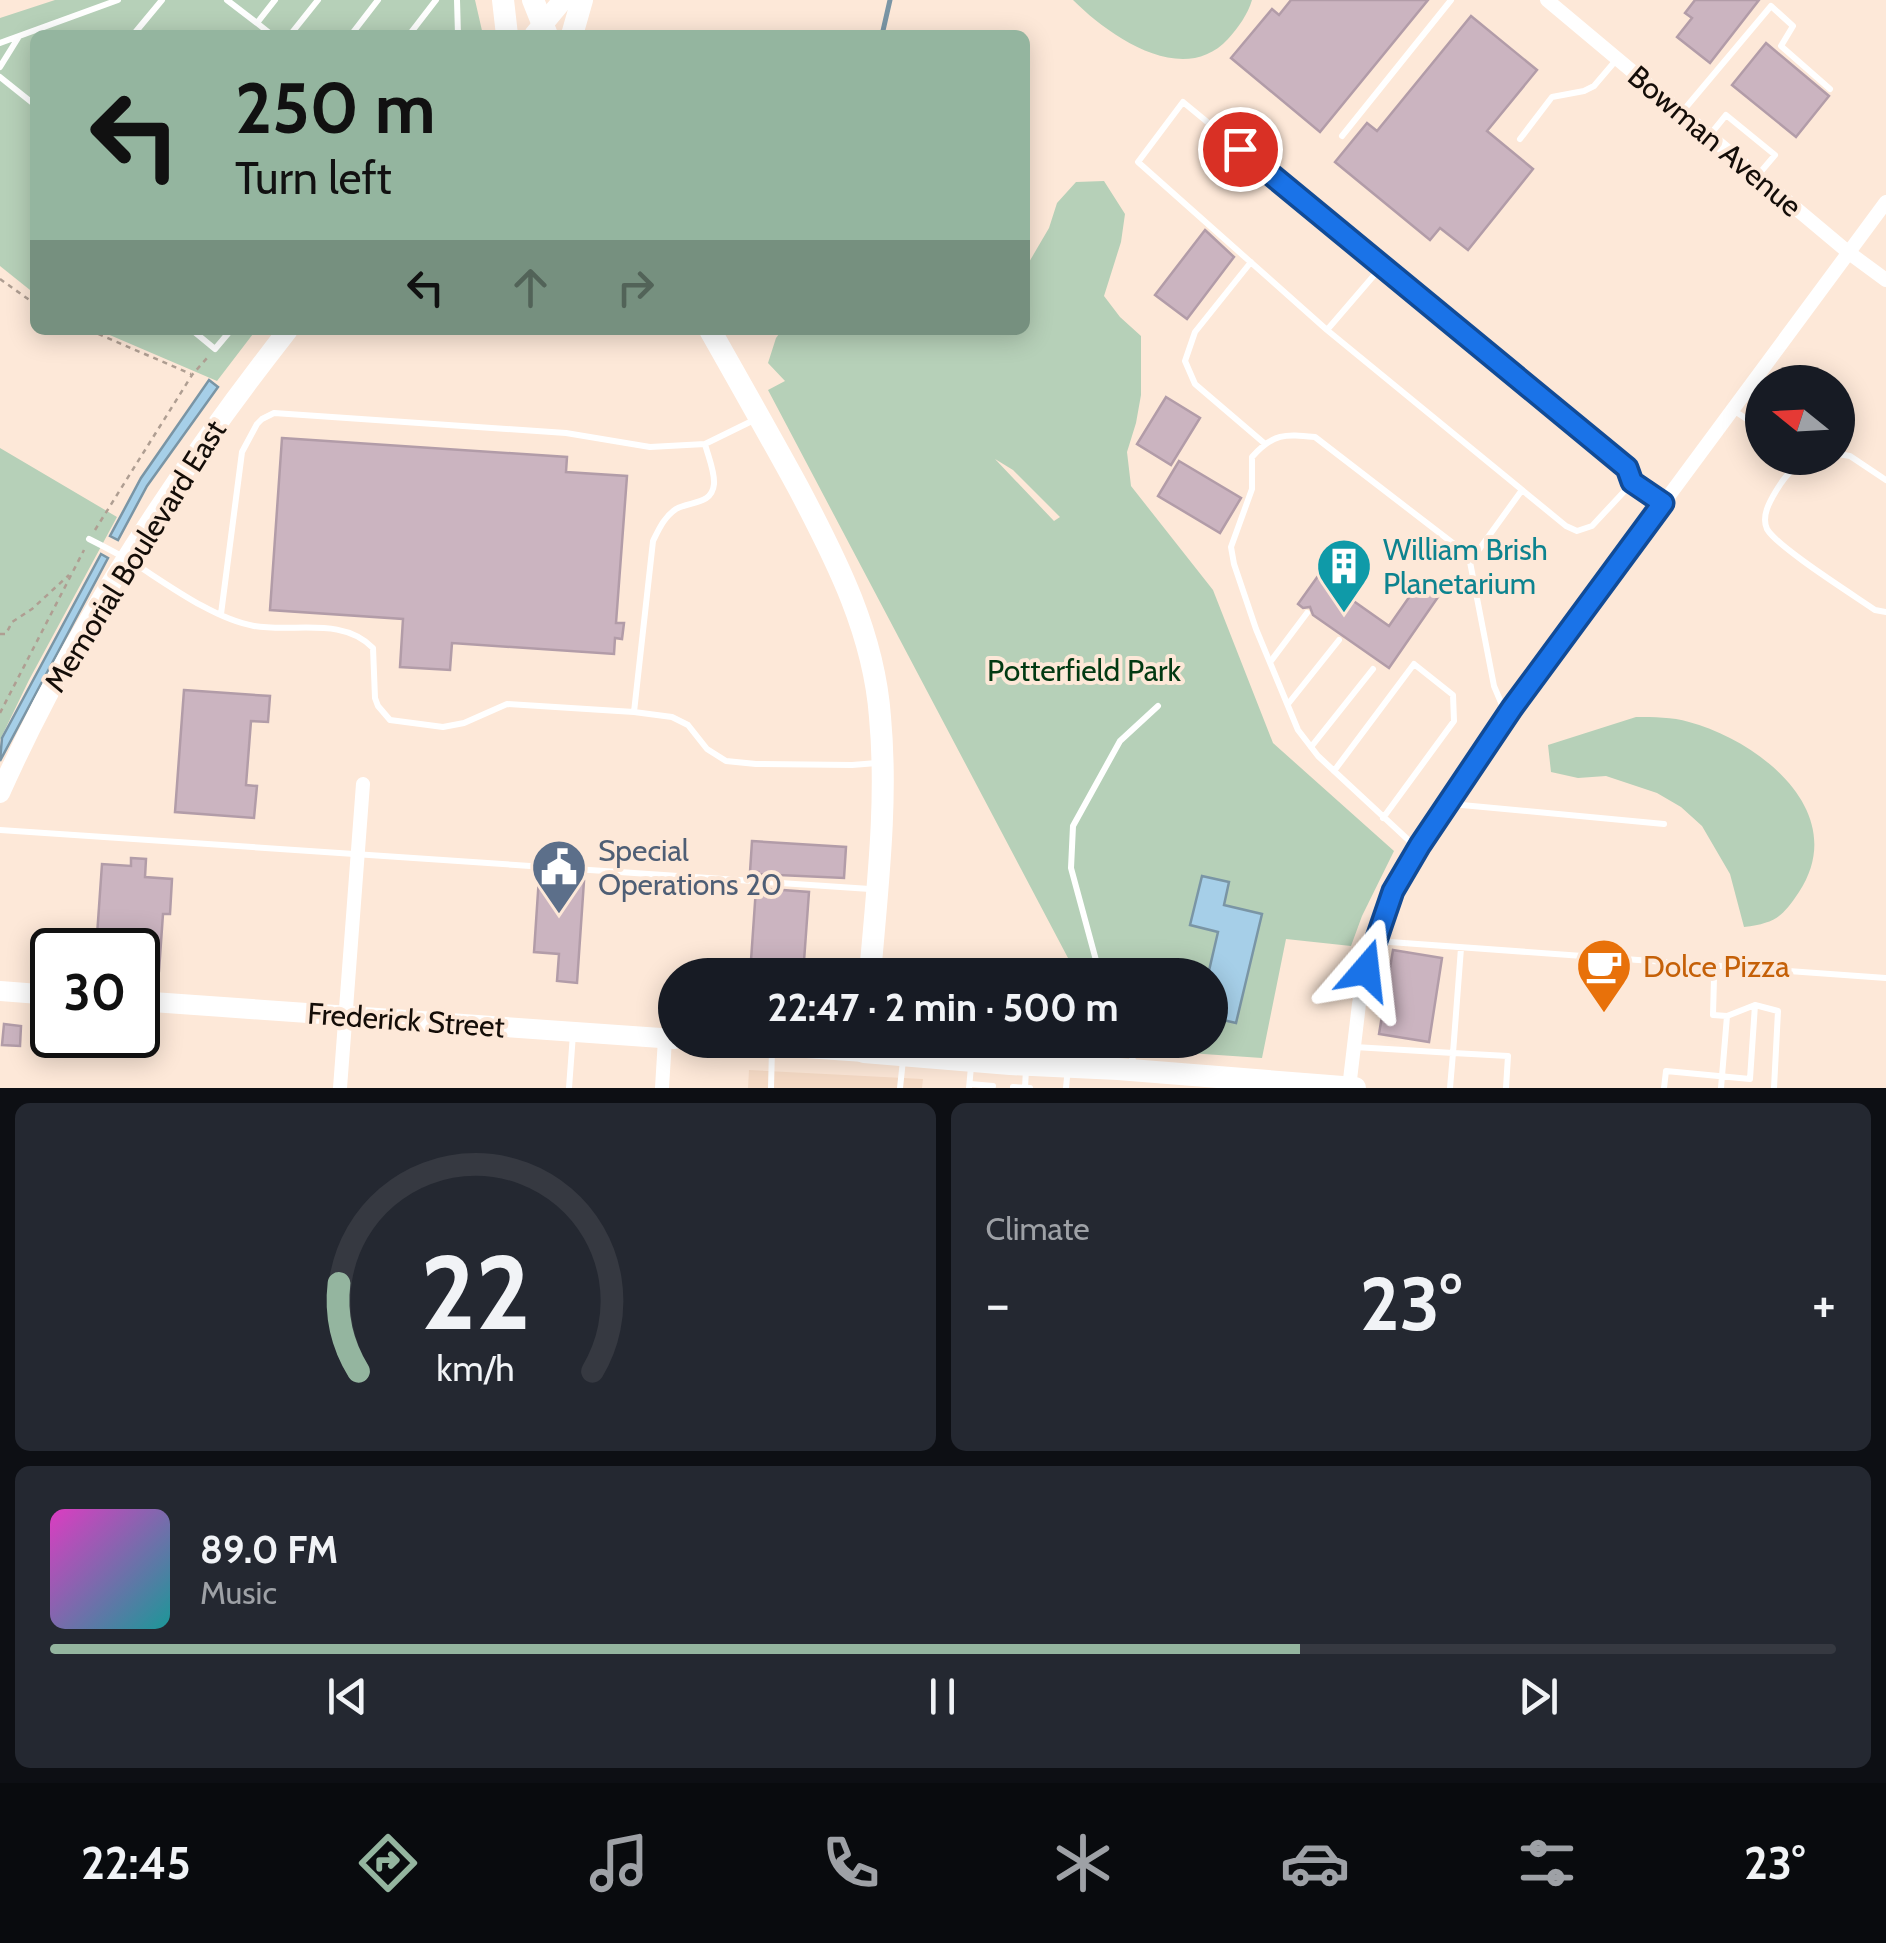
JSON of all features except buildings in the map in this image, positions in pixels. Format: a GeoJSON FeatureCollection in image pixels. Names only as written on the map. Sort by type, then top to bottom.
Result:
{"type":"FeatureCollection","features":[{"type":"Feature","properties":{"kind":"main road"},"geometry":{"type":"LineString","coordinates":[[503,0],[506,30]]}},
{"type":"Feature","properties":{"kind":"main road"},"geometry":{"type":"LineString","coordinates":[[516,0],[539,30]]}},
{"type":"Feature","properties":{"kind":"main road"},"geometry":{"type":"LineString","coordinates":[[534,0],[541,30]]}},
{"type":"Feature","properties":{"kind":"main road"},"geometry":{"type":"LineString","coordinates":[[542,30],[563,0]]}},
{"type":"Feature","properties":{"kind":"main road"},"geometry":{"type":"LineString","coordinates":[[573,30],[582,0]]}},
{"type":"Feature","properties":{"kind":"main road","name":"Memorial Boulevard East"},"geometry":{"type":"LineString","coordinates":[[0,793],[38,713],[126,558],[205,440],[284,335]]}},
{"type":"Feature","properties":{"kind":"main road"},"geometry":{"type":"LineString","coordinates":[[713,335],[823,535],[851,596],[872,668],[880,714],[882,762],[871,958]]}},
{"type":"Feature","properties":{"kind":"main road"},"geometry":{"type":"LineString","coordinates":[[0,991],[30,993]]}},
{"type":"Feature","properties":{"kind":"main road","name":"Frederick Street"},"geometry":{"type":"LineString","coordinates":[[160,1002],[658,1038]]}},
{"type":"Feature","properties":{"kind":"main road","name":"Frederick Street"},"geometry":{"type":"LineString","coordinates":[[914,1058],[970,1078],[1022,1072],[1067,1078],[1137,1071],[1265,1084],[1342,1087]]}},
{"type":"Feature","properties":{"kind":"street","name":"Bowman Avenue"},"geometry":{"type":"LineString","coordinates":[[1546,0],[1886,280]]}},
{"type":"Feature","properties":{"kind":"street"},"geometry":{"type":"LineString","coordinates":[[1342,1087],[1375,942],[1393,891],[1418,849],[1506,716],[1886,202]]}},
{"type":"Feature","properties":{"kind":"street"},"geometry":{"type":"LineString","coordinates":[[340,1088],[363,784]]}},
{"type":"Feature","properties":{"kind":"street"},"geometry":{"type":"LineString","coordinates":[[662,1088],[671,1058]]}},
{"type":"Feature","properties":{"kind":"lane"},"geometry":{"type":"LineString","coordinates":[[36,30],[118,0]]}},
{"type":"Feature","properties":{"kind":"lane"},"geometry":{"type":"LineString","coordinates":[[137,30],[162,0]]}},
{"type":"Feature","properties":{"kind":"lane"},"geometry":{"type":"LineString","coordinates":[[227,0],[265,30]]}},
{"type":"Feature","properties":{"kind":"lane"},"geometry":{"type":"LineString","coordinates":[[256,23],[275,0]]}},
{"type":"Feature","properties":{"kind":"lane"},"geometry":{"type":"LineString","coordinates":[[294,30],[318,0]]}},
{"type":"Feature","properties":{"kind":"lane"},"geometry":{"type":"LineString","coordinates":[[355,30],[378,0]]}},
{"type":"Feature","properties":{"kind":"lane"},"geometry":{"type":"LineString","coordinates":[[413,30],[436,0]]}},
{"type":"Feature","properties":{"kind":"lane"},"geometry":{"type":"LineString","coordinates":[[456,0],[458,30]]}},
{"type":"Feature","properties":{"kind":"lane"},"geometry":{"type":"LineString","coordinates":[[1342,136],[1452,0]]}},
{"type":"Feature","properties":{"kind":"lane"},"geometry":{"type":"LineString","coordinates":[[1681,113],[1771,6],[1793,26],[1781,46],[1830,89]]}},
{"type":"Feature","properties":{"kind":"lane"},"geometry":{"type":"LineString","coordinates":[[0,43],[30,32]]}},
{"type":"Feature","properties":{"kind":"lane"},"geometry":{"type":"LineString","coordinates":[[0,67],[20,36]]}},
{"type":"Feature","properties":{"kind":"lane"},"geometry":{"type":"LineString","coordinates":[[1520,139],[1552,97],[1594,86],[1617,59]]}},
{"type":"Feature","properties":{"kind":"lane"},"geometry":{"type":"LineString","coordinates":[[0,77],[30,100]]}},
{"type":"Feature","properties":{"kind":"lane"},"geometry":{"type":"LineString","coordinates":[[1632,482],[1592,526],[1577,531],[1566,526],[1327,330],[1138,162],[1184,102],[1627,468],[1632,482],[1663,503]]}},
{"type":"Feature","properties":{"kind":"lane"},"geometry":{"type":"LineString","coordinates":[[1709,136],[1726,115],[1751,135],[1776,156],[1757,176]]}},
{"type":"Feature","properties":{"kind":"lane"},"geometry":{"type":"LineString","coordinates":[[1251,262],[1195,332],[1185,361],[1196,384],[1264,443]]}},
{"type":"Feature","properties":{"kind":"lane"},"geometry":{"type":"LineString","coordinates":[[1327,330],[1382,266]]}},
{"type":"Feature","properties":{"kind":"lane"},"geometry":{"type":"LineString","coordinates":[[198,335],[215,349],[227,335]]}},
{"type":"Feature","properties":{"kind":"lane"},"geometry":{"type":"LineString","coordinates":[[1732,410],[1745,418]]}},
{"type":"Feature","properties":{"kind":"lane"},"geometry":{"type":"LineString","coordinates":[[221,614],[242,452],[262,418],[274,413],[566,434],[650,447],[705,444],[760,418]]}},
{"type":"Feature","properties":{"kind":"lane"},"geometry":{"type":"LineString","coordinates":[[1418,849],[1311,747],[1298,730],[1270,662],[1234,564],[1232,547],[1252,489],[1252,457],[1264,443],[1288,434],[1315,436],[1446,538],[1470,562],[1494,686],[1506,716]]}},
{"type":"Feature","properties":{"kind":"lane"},"geometry":{"type":"LineString","coordinates":[[634,712],[653,542],[661,524],[674,510],[699,503],[708,496],[714,484],[705,444]]}},
{"type":"Feature","properties":{"kind":"lane"},"geometry":{"type":"LineString","coordinates":[[1855,459],[1886,480]]}},
{"type":"Feature","properties":{"kind":"lane"},"geometry":{"type":"LineString","coordinates":[[1786,475],[1770,501],[1768,529],[1791,552],[1875,610],[1886,612]]}},
{"type":"Feature","properties":{"kind":"lane"},"geometry":{"type":"LineString","coordinates":[[1470,562],[1522,490]]}},
{"type":"Feature","properties":{"kind":"lane"},"geometry":{"type":"LineString","coordinates":[[90,538],[184,595],[254,626],[358,634],[373,648],[375,698],[390,720],[443,726],[464,724],[507,704],[634,712],[672,717],[688,725],[707,749],[726,761],[852,766],[882,762]]}},
{"type":"Feature","properties":{"kind":"lane"},"geometry":{"type":"LineString","coordinates":[[1270,662],[1307,613]]}},
{"type":"Feature","properties":{"kind":"lane"},"geometry":{"type":"LineString","coordinates":[[1288,705],[1340,640]]}},
{"type":"Feature","properties":{"kind":"lane"},"geometry":{"type":"LineString","coordinates":[[1334,770],[1414,664],[1453,695],[1454,721],[1383,818]]}},
{"type":"Feature","properties":{"kind":"lane"},"geometry":{"type":"LineString","coordinates":[[1311,747],[1373,669]]}},
{"type":"Feature","properties":{"kind":"lane"},"geometry":{"type":"LineString","coordinates":[[1095,958],[1071,868],[1073,826],[1120,741],[1158,706]]}},
{"type":"Feature","properties":{"kind":"lane"},"geometry":{"type":"LineString","coordinates":[[1448,804],[1664,824]]}},
{"type":"Feature","properties":{"kind":"lane"},"geometry":{"type":"LineString","coordinates":[[0,830],[877,890]]}},
{"type":"Feature","properties":{"kind":"lane"},"geometry":{"type":"LineString","coordinates":[[1375,942],[1886,978]]}},
{"type":"Feature","properties":{"kind":"lane"},"geometry":{"type":"LineString","coordinates":[[1450,1088],[1461,948]]}},
{"type":"Feature","properties":{"kind":"lane"},"geometry":{"type":"LineString","coordinates":[[1714,978],[1713,1015],[1727,1016],[1755,1005],[1778,1011],[1774,1088]]}},
{"type":"Feature","properties":{"kind":"lane"},"geometry":{"type":"LineString","coordinates":[[1664,1088],[1666,1071],[1750,1078],[1755,1005]]}},
{"type":"Feature","properties":{"kind":"lane"},"geometry":{"type":"LineString","coordinates":[[1721,1088],[1727,1016]]}},
{"type":"Feature","properties":{"kind":"lane"},"geometry":{"type":"LineString","coordinates":[[569,1088],[573,1032]]}},
{"type":"Feature","properties":{"kind":"lane"},"geometry":{"type":"LineString","coordinates":[[1354,1046],[1508,1056],[1506,1088]]}},
{"type":"Feature","properties":{"kind":"lane"},"geometry":{"type":"LineString","coordinates":[[770,1088],[771,1058]]}},
{"type":"Feature","properties":{"kind":"lane"},"geometry":{"type":"LineString","coordinates":[[900,1088],[903,1058]]}},
{"type":"Feature","properties":{"kind":"lane"},"geometry":{"type":"LineString","coordinates":[[1132,1058],[1137,1071]]}},
{"type":"Feature","properties":{"kind":"lane"},"geometry":{"type":"LineString","coordinates":[[970,1078],[993,1086]]}},
{"type":"Feature","properties":{"kind":"path"},"geometry":{"type":"LineString","coordinates":[[0,279],[30,300]]}},
{"type":"Feature","properties":{"kind":"path"},"geometry":{"type":"LineString","coordinates":[[100,335],[192,375]]}},
{"type":"Feature","properties":{"kind":"path"},"geometry":{"type":"LineString","coordinates":[[0,713],[90,538],[192,375],[215,349]]}},
{"type":"Feature","properties":{"kind":"path"},"geometry":{"type":"LineString","coordinates":[[0,634],[6,634],[12,622],[75,569]]}},
{"type":"Feature","properties":{"kind":"shaded area"},"geometry":{"type":"Polygon","coordinates":[[[749,1070],[923,1079],[922,1088],[748,1088],[749,1070]]]}},
{"type":"Feature","properties":{"kind":"green space"},"geometry":{"type":"Polygon","coordinates":[[[55,0],[475,0],[482,30],[30,30],[30,290],[0,266],[0,18],[55,0]]]}},
{"type":"Feature","properties":{"kind":"green space"},"geometry":{"type":"Polygon","coordinates":[[[1073,0],[1252,0],[1228,39],[1210,53],[1190,59],[1169,58],[1126,41],[1073,0]]]}},
{"type":"Feature","properties":{"kind":"green space","name":"Potterfield Park"},"geometry":{"type":"Polygon","coordinates":[[[1104,181],[1125,214],[1121,242],[1104,296],[1141,336],[1141,395],[1127,452],[1131,486],[1213,590],[1273,743],[1394,851],[1351,946],[1286,939],[1262,1058],[1228,1056],[1228,958],[1068,958],[768,390],[785,381],[768,363],[778,335],[1030,335],[1030,260],[1049,228],[1057,203],[1076,182],[1104,181]],[[995,459],[1054,521],[1060,517],[1013,470],[995,459]]]}},
{"type":"Feature","properties":{"kind":"green space"},"geometry":{"type":"Polygon","coordinates":[[[110,335],[252,335],[217,381],[110,335]]]}},
{"type":"Feature","properties":{"kind":"green space"},"geometry":{"type":"Polygon","coordinates":[[[0,448],[117,517],[0,740],[0,448]]]}},
{"type":"Feature","properties":{"kind":"green space"},"geometry":{"type":"Polygon","coordinates":[[[1636,717],[1676,719],[1716,732],[1769,763],[1790,784],[1806,809],[1814,835],[1812,863],[1799,892],[1776,918],[1744,927],[1730,874],[1702,826],[1681,807],[1657,793],[1606,776],[1578,778],[1551,772],[1548,745],[1636,717]]]}},
{"type":"Feature","properties":{"kind":"water"},"geometry":{"type":"Polygon","coordinates":[[[209,380],[218,387],[147,486],[118,540],[110,536],[141,478],[209,380]]]}},
{"type":"Feature","properties":{"kind":"water"},"geometry":{"type":"Polygon","coordinates":[[[101,554],[108,558],[0,761],[2,738],[101,554]]]}},
{"type":"Feature","properties":{"kind":"water"},"geometry":{"type":"Polygon","coordinates":[[[1202,876],[1229,882],[1224,905],[1262,914],[1236,1023],[1228,1021],[1228,958],[1212,958],[1218,932],[1190,925],[1202,876]]]}},
{"type":"Feature","properties":{"kind":"waterway"},"geometry":{"type":"LineString","coordinates":[[883,30],[890,0]]}},
{"type":"Feature","properties":{"kind":"place","name":"William Brish Planetarium"},"geometry":{"type":"Point","coordinates":[1344,615]}},
{"type":"Feature","properties":{"kind":"place","name":"Special Operations 20"},"geometry":{"type":"Point","coordinates":[559,916]}},
{"type":"Feature","properties":{"kind":"place","name":"Dolce Pizza"},"geometry":{"type":"Point","coordinates":[1604,1015]}},
{"type":"Feature","properties":{"kind":"route"},"geometry":{"type":"LineString","coordinates":[[1240,149],[1627,468],[1632,482],[1663,503],[1512,708],[1420,845],[1393,891],[1366,970]]}}]}
